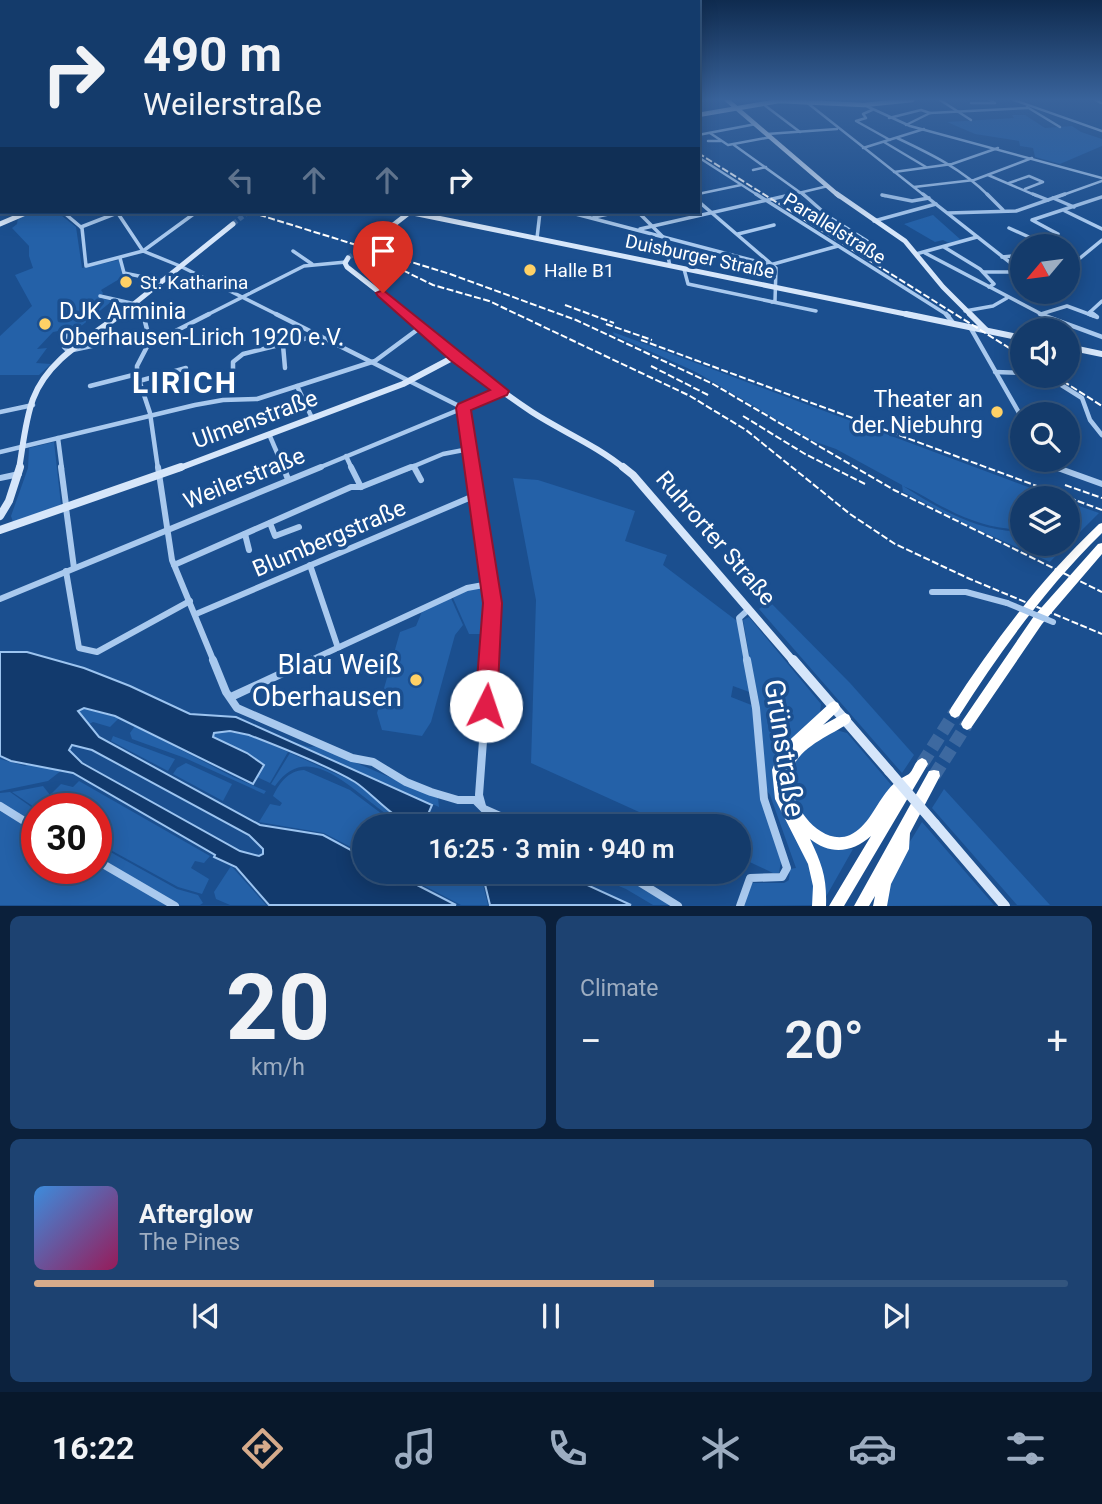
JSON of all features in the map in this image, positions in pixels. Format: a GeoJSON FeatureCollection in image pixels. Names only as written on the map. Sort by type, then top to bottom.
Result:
{"type":"FeatureCollection","features":[{"type":"Feature","properties":{"kind":"highway"},"geometry":{"type":"LineString","coordinates":[[955,712],[1023,613],[1068,560],[1102,527]]}},
{"type":"Feature","properties":{"kind":"highway"},"geometry":{"type":"LineString","coordinates":[[967,724],[1038,620],[1102,547]]}},
{"type":"Feature","properties":{"kind":"highway"},"geometry":{"type":"LineString","coordinates":[[818,905],[820,886],[814,862],[782,799],[778,770],[785,752],[834,707]]}},
{"type":"Feature","properties":{"kind":"highway"},"geometry":{"type":"LineString","coordinates":[[845,719],[826,729],[795,753],[786,769],[790,803],[812,833],[839,844],[856,838],[868,830],[895,789],[912,779]]}},
{"type":"Feature","properties":{"kind":"highway"},"geometry":{"type":"LineString","coordinates":[[836,905],[922,764]]}},
{"type":"Feature","properties":{"kind":"highway"},"geometry":{"type":"LineString","coordinates":[[861,905],[934,776]]}},
{"type":"Feature","properties":{"kind":"highway"},"geometry":{"type":"LineString","coordinates":[[880,905],[884,882],[902,849],[904,830]]}},
{"type":"Feature","properties":{"kind":"street"},"geometry":{"type":"LineString","coordinates":[[723,142],[734,145],[745,142]]}},
{"type":"Feature","properties":{"kind":"street"},"geometry":{"type":"LineString","coordinates":[[776,142],[849,205],[903,240],[965,311],[987,331]]}},
{"type":"Feature","properties":{"kind":"street"},"geometry":{"type":"LineString","coordinates":[[856,142],[1010,263]]}},
{"type":"Feature","properties":{"kind":"street"},"geometry":{"type":"LineString","coordinates":[[863,148],[882,142]]}},
{"type":"Feature","properties":{"kind":"street"},"geometry":{"type":"LineString","coordinates":[[883,142],[926,167]]}},
{"type":"Feature","properties":{"kind":"street"},"geometry":{"type":"LineString","coordinates":[[906,142],[950,164],[974,180],[1003,210]]}},
{"type":"Feature","properties":{"kind":"street"},"geometry":{"type":"LineString","coordinates":[[975,142],[1102,179]]}},
{"type":"Feature","properties":{"kind":"street"},"geometry":{"type":"LineString","coordinates":[[734,145],[801,192],[830,218],[867,241],[876,253]]}},
{"type":"Feature","properties":{"kind":"street"},"geometry":{"type":"LineString","coordinates":[[894,172],[950,164],[998,148]]}},
{"type":"Feature","properties":{"kind":"street"},"geometry":{"type":"LineString","coordinates":[[914,187],[974,180],[1033,158]]}},
{"type":"Feature","properties":{"kind":"street","name":"Parallelstraße"},"geometry":{"type":"LineString","coordinates":[[700,160],[954,319],[954,324]]}},
{"type":"Feature","properties":{"kind":"street"},"geometry":{"type":"LineString","coordinates":[[752,170],[766,167]]}},
{"type":"Feature","properties":{"kind":"street"},"geometry":{"type":"LineString","coordinates":[[988,175],[1074,208]]}},
{"type":"Feature","properties":{"kind":"street"},"geometry":{"type":"LineString","coordinates":[[1009,183],[1029,176],[1043,182],[1025,189]]}},
{"type":"Feature","properties":{"kind":"street"},"geometry":{"type":"LineString","coordinates":[[948,214],[1016,211],[1102,179]]}},
{"type":"Feature","properties":{"kind":"street"},"geometry":{"type":"LineString","coordinates":[[700,194],[741,185]]}},
{"type":"Feature","properties":{"kind":"street"},"geometry":{"type":"LineString","coordinates":[[637,230],[828,186]]}},
{"type":"Feature","properties":{"kind":"street"},"geometry":{"type":"LineString","coordinates":[[882,195],[911,201],[929,198]]}},
{"type":"Feature","properties":{"kind":"street"},"geometry":{"type":"LineString","coordinates":[[1058,234],[1032,220],[1074,208],[1096,196],[1102,197]]}},
{"type":"Feature","properties":{"kind":"street"},"geometry":{"type":"LineString","coordinates":[[700,203],[773,264],[776,270],[776,287],[775,301],[772,302]]}},
{"type":"Feature","properties":{"kind":"street"},"geometry":{"type":"LineString","coordinates":[[874,221],[936,204]]}},
{"type":"Feature","properties":{"kind":"street"},"geometry":{"type":"LineString","coordinates":[[1065,211],[1102,229]]}},
{"type":"Feature","properties":{"kind":"street"},"geometry":{"type":"LineString","coordinates":[[0,222],[18,214]]}},
{"type":"Feature","properties":{"kind":"street"},"geometry":{"type":"LineString","coordinates":[[0,222],[22,214]]}},
{"type":"Feature","properties":{"kind":"street"},"geometry":{"type":"LineString","coordinates":[[65,214],[81,227],[86,266],[143,251],[195,214]]}},
{"type":"Feature","properties":{"kind":"street"},"geometry":{"type":"LineString","coordinates":[[81,227],[112,214]]}},
{"type":"Feature","properties":{"kind":"street"},"geometry":{"type":"LineString","coordinates":[[118,214],[143,251],[180,266],[463,408],[492,616],[479,795],[482,806]]}},
{"type":"Feature","properties":{"kind":"street"},"geometry":{"type":"LineString","coordinates":[[374,240],[407,214]]}},
{"type":"Feature","properties":{"kind":"street","name":"Duisburger Straße"},"geometry":{"type":"LineString","coordinates":[[418,214],[1010,336]]}},
{"type":"Feature","properties":{"kind":"street"},"geometry":{"type":"LineString","coordinates":[[537,238],[540,214]]}},
{"type":"Feature","properties":{"kind":"street"},"geometry":{"type":"LineString","coordinates":[[576,214],[773,264],[838,246]]}},
{"type":"Feature","properties":{"kind":"street"},"geometry":{"type":"LineString","coordinates":[[591,218],[609,214]]}},
{"type":"Feature","properties":{"kind":"street"},"geometry":{"type":"LineString","coordinates":[[640,214],[664,237],[670,266]]}},
{"type":"Feature","properties":{"kind":"street"},"geometry":{"type":"LineString","coordinates":[[401,220],[423,215]]}},
{"type":"Feature","properties":{"kind":"street"},"geometry":{"type":"LineString","coordinates":[[0,516],[8,506],[19,474],[22,447],[40,383],[68,351],[135,303],[233,224]]}},
{"type":"Feature","properties":{"kind":"street"},"geometry":{"type":"LineString","coordinates":[[738,234],[774,225]]}},
{"type":"Feature","properties":{"kind":"street"},"geometry":{"type":"LineString","coordinates":[[1009,228],[1022,234]]}},
{"type":"Feature","properties":{"kind":"street"},"geometry":{"type":"LineString","coordinates":[[916,254],[977,237]]}},
{"type":"Feature","properties":{"kind":"street"},"geometry":{"type":"LineString","coordinates":[[1080,258],[1102,240]]}},
{"type":"Feature","properties":{"kind":"street"},"geometry":{"type":"LineString","coordinates":[[944,247],[983,272],[994,285],[989,288]]}},
{"type":"Feature","properties":{"kind":"street"},"geometry":{"type":"LineString","coordinates":[[293,251],[312,264]]}},
{"type":"Feature","properties":{"kind":"street"},"geometry":{"type":"LineString","coordinates":[[925,253],[1007,298],[1102,338]]}},
{"type":"Feature","properties":{"kind":"street"},"geometry":{"type":"LineString","coordinates":[[1002,257],[1010,256]]}},
{"type":"Feature","properties":{"kind":"street"},"geometry":{"type":"LineString","coordinates":[[120,257],[124,273],[163,281]]}},
{"type":"Feature","properties":{"kind":"street"},"geometry":{"type":"LineString","coordinates":[[148,345],[312,264],[347,260]]}},
{"type":"Feature","properties":{"kind":"street","name":"Ruhrorter Straße"},"geometry":{"type":"LineString","coordinates":[[347,260],[347,267],[454,357],[546,421],[606,453],[628,470],[1005,905]]}},
{"type":"Feature","properties":{"kind":"street"},"geometry":{"type":"LineString","coordinates":[[684,268],[688,284],[816,312]]}},
{"type":"Feature","properties":{"kind":"street"},"geometry":{"type":"LineString","coordinates":[[983,272],[1010,272]]}},
{"type":"Feature","properties":{"kind":"street"},"geometry":{"type":"LineString","coordinates":[[100,296],[140,305],[148,334],[148,345],[137,366],[138,377],[150,415],[174,565],[237,708],[352,758],[359,757],[393,772],[404,781],[454,799],[475,800],[498,814]]}},
{"type":"Feature","properties":{"kind":"street"},"geometry":{"type":"LineString","coordinates":[[965,311],[988,307],[1007,298]]}},
{"type":"Feature","properties":{"kind":"street"},"geometry":{"type":"LineString","coordinates":[[1041,314],[1067,306],[1088,313],[1101,303]]}},
{"type":"Feature","properties":{"kind":"street"},"geometry":{"type":"LineString","coordinates":[[0,452],[217,401],[257,399],[373,361],[421,327]]}},
{"type":"Feature","properties":{"kind":"street"},"geometry":{"type":"LineString","coordinates":[[970,327],[1013,402]]}},
{"type":"Feature","properties":{"kind":"street"},"geometry":{"type":"LineString","coordinates":[[66,330],[64,347],[68,351]]}},
{"type":"Feature","properties":{"kind":"street"},"geometry":{"type":"LineString","coordinates":[[68,351],[148,334]]}},
{"type":"Feature","properties":{"kind":"street"},"geometry":{"type":"LineString","coordinates":[[233,379],[233,362],[236,358],[320,335]]}},
{"type":"Feature","properties":{"kind":"street"},"geometry":{"type":"LineString","coordinates":[[283,345],[285,368]]}},
{"type":"Feature","properties":{"kind":"street"},"geometry":{"type":"LineString","coordinates":[[1080,349],[1102,354]]}},
{"type":"Feature","properties":{"kind":"street","name":"Ulmenstraße"},"geometry":{"type":"LineString","coordinates":[[0,530],[312,418],[410,380],[454,357]]}},
{"type":"Feature","properties":{"kind":"street"},"geometry":{"type":"LineString","coordinates":[[90,386],[186,368]]}},
{"type":"Feature","properties":{"kind":"street"},"geometry":{"type":"LineString","coordinates":[[995,372],[1010,373]]}},
{"type":"Feature","properties":{"kind":"street"},"geometry":{"type":"LineString","coordinates":[[297,386],[312,418]]}},
{"type":"Feature","properties":{"kind":"street"},"geometry":{"type":"LineString","coordinates":[[1066,388],[1082,398],[1090,420],[1102,435]]}},
{"type":"Feature","properties":{"kind":"street","name":"Weilerstraße"},"geometry":{"type":"LineString","coordinates":[[0,599],[502,391]]}},
{"type":"Feature","properties":{"kind":"street"},"geometry":{"type":"LineString","coordinates":[[0,412],[33,405]]}},
{"type":"Feature","properties":{"kind":"street"},"geometry":{"type":"LineString","coordinates":[[269,434],[288,479]]}},
{"type":"Feature","properties":{"kind":"street"},"geometry":{"type":"LineString","coordinates":[[58,438],[77,646],[95,652],[190,601]]}},
{"type":"Feature","properties":{"kind":"street"},"geometry":{"type":"LineString","coordinates":[[174,565],[318,504],[327,497],[351,487],[361,487],[445,453],[469,449]]}},
{"type":"Feature","properties":{"kind":"street"},"geometry":{"type":"LineString","coordinates":[[346,456],[361,487]]}},
{"type":"Feature","properties":{"kind":"street"},"geometry":{"type":"LineString","coordinates":[[414,466],[421,480]]}},
{"type":"Feature","properties":{"kind":"street"},"geometry":{"type":"LineString","coordinates":[[1073,472],[1102,484]]}},
{"type":"Feature","properties":{"kind":"street"},"geometry":{"type":"LineString","coordinates":[[0,478],[19,474]]}},
{"type":"Feature","properties":{"kind":"street","name":"Blumbergstraße"},"geometry":{"type":"LineString","coordinates":[[197,614],[476,495]]}},
{"type":"Feature","properties":{"kind":"street"},"geometry":{"type":"LineString","coordinates":[[270,523],[275,536],[299,527]]}},
{"type":"Feature","properties":{"kind":"street"},"geometry":{"type":"LineString","coordinates":[[245,534],[249,550]]}},
{"type":"Feature","properties":{"kind":"street"},"geometry":{"type":"LineString","coordinates":[[310,565],[338,648]]}},
{"type":"Feature","properties":{"kind":"street"},"geometry":{"type":"LineString","coordinates":[[230,697],[467,588],[489,584]]}},
{"type":"Feature","properties":{"kind":"street"},"geometry":{"type":"LineString","coordinates":[[932,592],[966,592],[1007,603],[1053,622]]}},
{"type":"Feature","properties":{"kind":"street","name":"Grünstraße"},"geometry":{"type":"LineString","coordinates":[[740,905],[750,878],[782,877],[787,868],[764,799],[756,708],[739,618],[749,609]]}},
{"type":"Feature","properties":{"kind":"street"},"geometry":{"type":"LineString","coordinates":[[0,806],[21,819]]}},
{"type":"Feature","properties":{"kind":"street"},"geometry":{"type":"LineString","coordinates":[[112,869],[175,905]]}},
{"type":"Feature","properties":{"kind":"street"},"geometry":{"type":"LineString","coordinates":[[643,884],[678,905]]}},
{"type":"Feature","properties":{"kind":"shaded area"},"geometry":{"type":"Polygon","coordinates":[[[1019,142],[1102,142],[1102,146],[1060,164],[1035,157],[1033,148],[1020,146],[1019,142]]]}},
{"type":"Feature","properties":{"kind":"shaded area"},"geometry":{"type":"Polygon","coordinates":[[[29,214],[60,214],[76,227],[82,268],[119,260],[122,273],[126,275],[101,290],[103,293],[100,298],[112,301],[80,327],[53,332],[37,349],[47,348],[36,363],[51,364],[39,375],[0,375],[0,336],[32,306],[15,275],[33,268],[29,246],[12,228],[17,224],[18,218],[29,214]]]}},
{"type":"Feature","properties":{"kind":"shaded area"},"geometry":{"type":"Polygon","coordinates":[[[933,215],[961,240],[935,242],[904,224],[933,215]]]}},
{"type":"Feature","properties":{"kind":"shaded area"},"geometry":{"type":"Polygon","coordinates":[[[613,332],[1025,486],[1010,486],[1010,529],[983,524],[965,517],[903,486],[959,518],[1010,531],[1010,544],[903,492],[902,485],[836,449],[813,441],[696,372],[614,335],[613,332]]]}},
{"type":"Feature","properties":{"kind":"shaded area"},"geometry":{"type":"Polygon","coordinates":[[[54,442],[61,505],[13,522],[11,516],[28,468],[29,448],[54,442]]]}},
{"type":"Feature","properties":{"kind":"shaded area"},"geometry":{"type":"Polygon","coordinates":[[[513,478],[538,480],[635,511],[625,541],[667,555],[663,565],[737,621],[752,693],[733,686],[731,697],[754,706],[761,795],[781,861],[779,873],[751,863],[751,814],[644,814],[531,763],[536,600],[513,478]]]}},
{"type":"Feature","properties":{"kind":"shaded area"},"geometry":{"type":"Polygon","coordinates":[[[1080,506],[1099,513],[1080,532],[1080,506]]]}},
{"type":"Feature","properties":{"kind":"shaded area"},"geometry":{"type":"Polygon","coordinates":[[[1037,556],[1056,556],[1050,562],[1037,556]]]}},
{"type":"Feature","properties":{"kind":"shaded area"},"geometry":{"type":"Polygon","coordinates":[[[488,586],[491,603],[490,634],[469,634],[453,598],[470,589],[488,586]]]}},
{"type":"Feature","properties":{"kind":"shaded area","name":"Blau Weiß Oberhausen"},"geometry":{"type":"Polygon","coordinates":[[[450,596],[463,625],[455,635],[431,722],[422,736],[382,730],[377,713],[400,632],[416,626],[423,609],[450,596]]]}},
{"type":"Feature","properties":{"kind":"shaded area"},"geometry":{"type":"Polygon","coordinates":[[[769,601],[850,683],[914,755],[902,773],[759,609],[769,601]]]}},
{"type":"Feature","properties":{"kind":"shaded area"},"geometry":{"type":"Polygon","coordinates":[[[749,617],[821,704],[820,713],[777,762],[813,873],[814,905],[743,906],[752,883],[784,883],[789,880],[790,869],[796,868],[770,795],[765,788],[758,706],[743,620],[749,617]]]}},
{"type":"Feature","properties":{"kind":"shaded area"},"geometry":{"type":"Polygon","coordinates":[[[0,652],[27,652],[84,668],[190,714],[236,717],[432,805],[428,814],[393,814],[355,782],[249,735],[230,731],[214,733],[213,737],[247,753],[264,765],[253,784],[115,716],[84,708],[78,711],[99,737],[260,825],[323,835],[352,851],[352,884],[415,884],[456,905],[269,905],[236,867],[214,857],[215,855],[112,796],[112,793],[73,773],[11,761],[0,756],[0,652]],[[72,745],[69,750],[82,763],[240,851],[259,856],[263,854],[263,849],[249,835],[92,750],[72,745]]]}},
{"type":"Feature","properties":{"kind":"shaded area"},"geometry":{"type":"Polygon","coordinates":[[[83,708],[119,718],[110,727],[93,722],[87,725],[78,713],[83,708]]]}},
{"type":"Feature","properties":{"kind":"shaded area"},"geometry":{"type":"Polygon","coordinates":[[[135,726],[233,777],[266,791],[264,794],[185,758],[132,739],[130,733],[135,726]]]}},
{"type":"Feature","properties":{"kind":"shaded area"},"geometry":{"type":"Polygon","coordinates":[[[836,730],[847,733],[893,787],[867,823],[855,833],[842,838],[828,837],[805,819],[796,805],[790,776],[793,763],[806,747],[836,730]]]}},
{"type":"Feature","properties":{"kind":"shaded area"},"geometry":{"type":"Polygon","coordinates":[[[215,732],[249,735],[288,752],[270,783],[257,777],[264,765],[213,737],[215,732]]]}},
{"type":"Feature","properties":{"kind":"shaded area"},"geometry":{"type":"Polygon","coordinates":[[[113,736],[175,759],[168,771],[111,741],[113,736]]]}},
{"type":"Feature","properties":{"kind":"shaded area"},"geometry":{"type":"Polygon","coordinates":[[[296,743],[309,747],[317,746],[438,798],[439,807],[296,743]]]}},
{"type":"Feature","properties":{"kind":"shaded area"},"geometry":{"type":"Polygon","coordinates":[[[290,753],[354,782],[396,814],[388,814],[327,772],[309,767],[291,770],[275,786],[271,784],[290,753]]]}},
{"type":"Feature","properties":{"kind":"shaded area"},"geometry":{"type":"Polygon","coordinates":[[[0,759],[25,766],[28,764],[62,770],[48,781],[0,791],[0,759]]]}},
{"type":"Feature","properties":{"kind":"shaded area"},"geometry":{"type":"Polygon","coordinates":[[[186,763],[232,784],[223,801],[173,774],[186,763]]]}},
{"type":"Feature","properties":{"kind":"shaded area"},"geometry":{"type":"Polygon","coordinates":[[[304,770],[350,790],[382,814],[352,814],[352,848],[324,833],[259,822],[270,804],[280,806],[282,803],[273,796],[282,782],[293,773],[304,770]]]}},
{"type":"Feature","properties":{"kind":"shaded area"},"geometry":{"type":"Polygon","coordinates":[[[79,781],[100,793],[52,793],[61,784],[73,787],[79,781]]]}},
{"type":"Feature","properties":{"kind":"shaded area"},"geometry":{"type":"Polygon","coordinates":[[[43,786],[48,793],[21,793],[21,798],[12,792],[43,786]]]}},
{"type":"Feature","properties":{"kind":"shaded area"},"geometry":{"type":"Polygon","coordinates":[[[944,789],[1050,905],[1017,905],[932,808],[944,789]]]}},
{"type":"Feature","properties":{"kind":"shaded area"},"geometry":{"type":"Polygon","coordinates":[[[10,792],[21,800],[21,815],[0,803],[0,793],[10,792]]]}},
{"type":"Feature","properties":{"kind":"shaded area"},"geometry":{"type":"Polygon","coordinates":[[[112,800],[210,856],[204,863],[195,861],[191,868],[209,879],[202,894],[178,887],[112,851],[112,800]]]}},
{"type":"Feature","properties":{"kind":"shaded area"},"geometry":{"type":"Polygon","coordinates":[[[0,811],[21,823],[21,884],[112,884],[112,873],[170,905],[0,905],[0,811]]]}},
{"type":"Feature","properties":{"kind":"shaded area"},"geometry":{"type":"Polygon","coordinates":[[[922,822],[994,905],[883,906],[892,873],[922,822]]]}},
{"type":"Feature","properties":{"kind":"shaded area"},"geometry":{"type":"Polygon","coordinates":[[[805,833],[833,849],[853,849],[823,902],[805,833]]]}},
{"type":"Feature","properties":{"kind":"shaded area"},"geometry":{"type":"Polygon","coordinates":[[[112,853],[177,889],[198,895],[203,903],[180,905],[112,867],[112,853]]]}},
{"type":"Feature","properties":{"kind":"shaded area"},"geometry":{"type":"Polygon","coordinates":[[[231,866],[266,905],[230,905],[216,899],[214,892],[231,866]]]}},
{"type":"Feature","properties":{"kind":"shaded area"},"geometry":{"type":"Polygon","coordinates":[[[421,884],[483,884],[488,905],[461,905],[421,884]]]}},
{"type":"Feature","properties":{"kind":"shaded area"},"geometry":{"type":"Polygon","coordinates":[[[485,884],[586,884],[631,905],[490,905],[485,884]]]}},
{"type":"Feature","properties":{"kind":"shaded area"},"geometry":{"type":"Polygon","coordinates":[[[614,884],[634,884],[671,905],[653,905],[614,884]]]}},
{"type":"Feature","properties":{"kind":"tunnel"},"geometry":{"type":"LineString","coordinates":[[233,224],[246,214]]}},
{"type":"Feature","properties":{"kind":"tunnel"},"geometry":{"type":"LineString","coordinates":[[348,258],[374,240]]}},
{"type":"Feature","properties":{"kind":"tunnel"},"geometry":{"type":"LineString","coordinates":[[922,764],[955,712]]}},
{"type":"Feature","properties":{"kind":"tunnel"},"geometry":{"type":"LineString","coordinates":[[934,776],[967,724]]}},
{"type":"Feature","properties":{"kind":"railway"},"geometry":{"type":"LineString","coordinates":[[700,154],[1010,348]]}},
{"type":"Feature","properties":{"kind":"railway"},"geometry":{"type":"LineString","coordinates":[[256,214],[450,274],[576,320],[713,384],[894,490],[1102,592]]}},
{"type":"Feature","properties":{"kind":"railway"},"geometry":{"type":"LineString","coordinates":[[386,262],[433,285],[489,301],[690,396],[746,430],[850,514],[895,544],[970,579],[1102,634]]}},
{"type":"Feature","properties":{"kind":"railway"},"geometry":{"type":"LineString","coordinates":[[565,305],[614,323]]}},
{"type":"Feature","properties":{"kind":"railway"},"geometry":{"type":"LineString","coordinates":[[606,324],[652,340]]}},
{"type":"Feature","properties":{"kind":"railway"},"geometry":{"type":"LineString","coordinates":[[641,340],[1102,510]]}},
{"type":"Feature","properties":{"kind":"railway"},"geometry":{"type":"LineString","coordinates":[[651,366],[710,396]]}},
{"type":"Feature","properties":{"kind":"railway"},"geometry":{"type":"LineString","coordinates":[[1074,388],[1102,406]]}},
{"type":"Feature","properties":{"kind":"railway"},"geometry":{"type":"LineString","coordinates":[[743,416],[805,454],[865,484]]}},
{"type":"Feature","properties":{"kind":"railway"},"geometry":{"type":"LineString","coordinates":[[1065,485],[1102,498]]}},
{"type":"Feature","properties":{"kind":"place","name":"Halle B1"},"geometry":{"type":"Point","coordinates":[530,270]}},
{"type":"Feature","properties":{"kind":"place","name":"St. Katharina"},"geometry":{"type":"Point","coordinates":[126,282]}},
{"type":"Feature","properties":{"kind":"place","name":"DJK Arminia Oberhausen-Lirich 1920 e.V."},"geometry":{"type":"Point","coordinates":[45,324]}},
{"type":"Feature","properties":{"kind":"place","name":"Theater an der Niebuhrg"},"geometry":{"type":"Point","coordinates":[997,412]}},
{"type":"Feature","properties":{"kind":"place","name":"Blau Weiß Oberhausen"},"geometry":{"type":"Point","coordinates":[416,680]}},
{"type":"Feature","properties":{"kind":"district","name":"LIRICH"},"geometry":{"type":"Point","coordinates":[185,383]}},
{"type":"Feature","properties":{"kind":"route"},"geometry":{"type":"LineString","coordinates":[[383,293],[454,357],[502,391],[463,408],[492,603],[486,706]]}}]}
